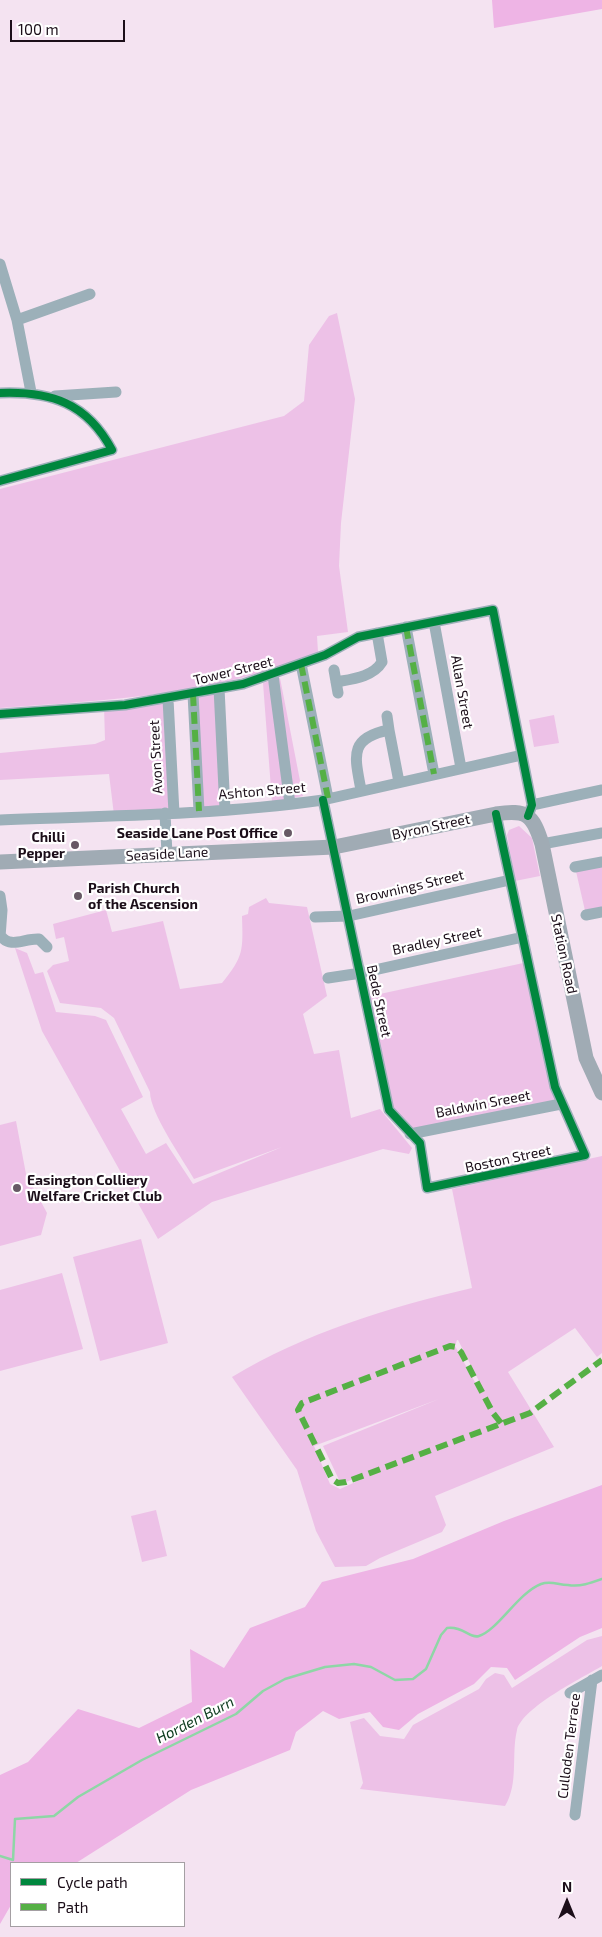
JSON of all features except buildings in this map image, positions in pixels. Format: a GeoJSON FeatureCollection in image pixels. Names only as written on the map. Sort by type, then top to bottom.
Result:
{"type":"FeatureCollection","features":[{"type":"Feature","properties":{"kind":"main road","name":"Byron Street"},"geometry":{"type":"LineString","coordinates":[[334,847],[496,814],[530,810]]}},
{"type":"Feature","properties":{"kind":"main road","name":"Station Road"},"geometry":{"type":"LineString","coordinates":[[530,810],[542,844],[586,1058],[602,1092]]}},
{"type":"Feature","properties":{"kind":"main road","name":"Seaside Lane"},"geometry":{"type":"LineString","coordinates":[[0,862],[334,847]]}},
{"type":"Feature","properties":{"kind":"street"},"geometry":{"type":"LineString","coordinates":[[0,264],[4,291],[17,320],[31,392]]}},
{"type":"Feature","properties":{"kind":"street"},"geometry":{"type":"LineString","coordinates":[[17,320],[90,294]]}},
{"type":"Feature","properties":{"kind":"street"},"geometry":{"type":"LineString","coordinates":[[0,393],[31,392],[51,396],[69,403],[90,419],[103,433],[112,450],[0,481]]}},
{"type":"Feature","properties":{"kind":"street"},"geometry":{"type":"LineString","coordinates":[[51,396],[116,392]]}},
{"type":"Feature","properties":{"kind":"street","name":"Tower Street"},"geometry":{"type":"LineString","coordinates":[[0,714],[125,705],[193,694],[273,675],[325,655],[358,637],[493,610],[522,754]]}},
{"type":"Feature","properties":{"kind":"street","name":"Allan Street"},"geometry":{"type":"LineString","coordinates":[[434,622],[461,768]]}},
{"type":"Feature","properties":{"kind":"street"},"geometry":{"type":"LineString","coordinates":[[406,627],[434,774]]}},
{"type":"Feature","properties":{"kind":"street"},"geometry":{"type":"LineString","coordinates":[[336,682],[359,678],[378,668],[382,662],[377,633]]}},
{"type":"Feature","properties":{"kind":"street","name":"Bede Street"},"geometry":{"type":"LineString","coordinates":[[301,664],[334,847],[389,1110],[420,1143],[428,1188],[436,1186]]}},
{"type":"Feature","properties":{"kind":"street"},"geometry":{"type":"LineString","coordinates":[[273,675],[290,804]]}},
{"type":"Feature","properties":{"kind":"street"},"geometry":{"type":"LineString","coordinates":[[219,688],[225,810]]}},
{"type":"Feature","properties":{"kind":"street"},"geometry":{"type":"LineString","coordinates":[[193,694],[200,811]]}},
{"type":"Feature","properties":{"kind":"street","name":"Avon Street"},"geometry":{"type":"LineString","coordinates":[[166,854],[169,813],[168,699]]}},
{"type":"Feature","properties":{"kind":"street"},"geometry":{"type":"LineString","coordinates":[[387,716],[399,782]]}},
{"type":"Feature","properties":{"kind":"street"},"geometry":{"type":"LineString","coordinates":[[361,790],[356,761],[360,743],[369,735],[389,730]]}},
{"type":"Feature","properties":{"kind":"street"},"geometry":{"type":"LineString","coordinates":[[522,754],[530,810],[602,790]]}},
{"type":"Feature","properties":{"kind":"street","name":"Ashton Street"},"geometry":{"type":"LineString","coordinates":[[0,820],[225,810],[290,804],[326,799],[522,754]]}},
{"type":"Feature","properties":{"kind":"street"},"geometry":{"type":"LineString","coordinates":[[496,814],[552,1073],[561,1104]]}},
{"type":"Feature","properties":{"kind":"street"},"geometry":{"type":"LineString","coordinates":[[542,844],[602,833]]}},
{"type":"Feature","properties":{"kind":"street"},"geometry":{"type":"LineString","coordinates":[[575,867],[602,862]]}},
{"type":"Feature","properties":{"kind":"street","name":"Brownings Street"},"geometry":{"type":"LineString","coordinates":[[315,917],[349,916],[510,880]]}},
{"type":"Feature","properties":{"kind":"street"},"geometry":{"type":"LineString","coordinates":[[0,896],[1,932],[5,942],[11,944],[39,939],[47,947]]}},
{"type":"Feature","properties":{"kind":"street"},"geometry":{"type":"LineString","coordinates":[[586,915],[602,912]]}},
{"type":"Feature","properties":{"kind":"street","name":"Bradley Street"},"geometry":{"type":"LineString","coordinates":[[328,978],[361,973],[523,937]]}},
{"type":"Feature","properties":{"kind":"street","name":"Baldwin Sreeet"},"geometry":{"type":"LineString","coordinates":[[410,1134],[561,1104]]}},
{"type":"Feature","properties":{"kind":"street","name":"Boston Street"},"geometry":{"type":"LineString","coordinates":[[436,1186],[584,1155],[561,1104]]}},
{"type":"Feature","properties":{"kind":"street"},"geometry":{"type":"LineString","coordinates":[[570,1693],[597,1677]]}},
{"type":"Feature","properties":{"kind":"street","name":"Culloden Terrace"},"geometry":{"type":"LineString","coordinates":[[576,1816],[597,1677]]}},
{"type":"Feature","properties":{"kind":"shaded area"},"geometry":{"type":"Polygon","coordinates":[[[492,0],[602,0],[602,9],[494,28],[492,0]]]}},
{"type":"Feature","properties":{"kind":"shaded area"},"geometry":{"type":"Polygon","coordinates":[[[337,313],[355,399],[341,523],[339,566],[348,632],[317,636],[318,652],[279,667],[201,687],[162,694],[0,708],[0,489],[284,416],[304,401],[309,345],[329,316],[337,313]]]}},
{"type":"Feature","properties":{"kind":"shaded area"},"geometry":{"type":"Polygon","coordinates":[[[280,678],[303,796],[272,802],[263,683],[280,678]]]}},
{"type":"Feature","properties":{"kind":"shaded area"},"geometry":{"type":"Polygon","coordinates":[[[219,688],[225,810],[199,811],[193,694],[219,688]]]}},
{"type":"Feature","properties":{"kind":"shaded area"},"geometry":{"type":"Polygon","coordinates":[[[168,699],[174,813],[114,815],[109,774],[0,780],[0,753],[95,744],[105,740],[104,706],[168,699]]]}},
{"type":"Feature","properties":{"kind":"shaded area"},"geometry":{"type":"Polygon","coordinates":[[[554,715],[559,743],[534,747],[529,720],[554,715]]]}},
{"type":"Feature","properties":{"kind":"shaded area"},"geometry":{"type":"Polygon","coordinates":[[[519,826],[532,838],[540,876],[515,881],[507,835],[509,830],[519,826]]]}},
{"type":"Feature","properties":{"kind":"shaded area"},"geometry":{"type":"Polygon","coordinates":[[[602,862],[602,912],[586,915],[575,867],[602,862]]]}},
{"type":"Feature","properties":{"kind":"shaded area"},"geometry":{"type":"Polygon","coordinates":[[[266,898],[269,903],[307,907],[327,996],[303,1014],[314,1054],[339,1050],[351,1118],[380,1109],[412,1148],[409,1154],[383,1149],[212,1202],[158,1239],[42,1031],[15,948],[27,953],[35,974],[43,972],[56,1012],[95,1016],[106,1020],[143,1097],[121,1109],[146,1154],[166,1143],[193,1184],[282,1147],[194,1179],[155,1112],[150,1092],[114,1018],[101,1008],[60,1003],[47,971],[53,965],[69,961],[64,937],[56,939],[53,924],[106,910],[112,932],[163,921],[180,989],[222,983],[235,966],[241,952],[242,916],[248,914],[249,907],[266,898]]]}},
{"type":"Feature","properties":{"kind":"shaded area"},"geometry":{"type":"Polygon","coordinates":[[[528,962],[561,1104],[410,1134],[389,1110],[366,997],[528,962]]]}},
{"type":"Feature","properties":{"kind":"shaded area","name":"Easington Colliery Welfare Cricket Club"},"geometry":{"type":"Polygon","coordinates":[[[16,1121],[26,1174],[47,1213],[41,1235],[0,1246],[0,1125],[16,1121]]]}},
{"type":"Feature","properties":{"kind":"shaded area"},"geometry":{"type":"Polygon","coordinates":[[[602,1156],[602,1353],[597,1357],[575,1328],[508,1372],[554,1447],[435,1496],[446,1525],[442,1532],[380,1558],[366,1566],[335,1567],[316,1531],[297,1470],[232,1377],[289,1347],[348,1323],[441,1295],[472,1288],[452,1189],[602,1156]],[[458,1340],[455,1346],[476,1384],[480,1383],[458,1340]],[[439,1399],[314,1446],[330,1484],[340,1489],[362,1479],[361,1476],[341,1484],[323,1446],[439,1399]]]}},
{"type":"Feature","properties":{"kind":"shaded area"},"geometry":{"type":"Polygon","coordinates":[[[141,1239],[168,1343],[100,1361],[73,1257],[141,1239]]]}},
{"type":"Feature","properties":{"kind":"shaded area"},"geometry":{"type":"Polygon","coordinates":[[[62,1273],[83,1349],[0,1371],[0,1290],[62,1273]]]}},
{"type":"Feature","properties":{"kind":"shaded area"},"geometry":{"type":"Polygon","coordinates":[[[602,1485],[602,1628],[580,1637],[515,1680],[507,1668],[491,1667],[474,1684],[418,1714],[399,1730],[383,1727],[370,1712],[339,1719],[323,1711],[296,1732],[290,1750],[191,1790],[78,1862],[10,1862],[10,1907],[0,1924],[0,1775],[28,1762],[78,1709],[139,1728],[192,1702],[190,1649],[224,1668],[250,1628],[305,1607],[322,1582],[413,1559],[504,1521],[602,1485]]]}},
{"type":"Feature","properties":{"kind":"shaded area"},"geometry":{"type":"Polygon","coordinates":[[[156,1510],[167,1556],[142,1562],[131,1516],[156,1510]]]}},
{"type":"Feature","properties":{"kind":"shaded area"},"geometry":{"type":"Polygon","coordinates":[[[602,1636],[602,1666],[554,1694],[530,1712],[522,1721],[517,1730],[515,1740],[512,1788],[505,1806],[360,1789],[363,1783],[350,1722],[364,1718],[380,1736],[404,1739],[413,1725],[479,1689],[486,1679],[495,1673],[504,1675],[512,1688],[587,1640],[602,1636]]]}},
{"type":"Feature","properties":{"kind":"waterway","name":"Horden Burn"},"geometry":{"type":"LineString","coordinates":[[0,1856],[13,1860],[15,1819],[54,1816],[78,1797],[142,1760],[236,1714],[263,1691],[285,1679],[325,1667],[354,1664],[371,1667],[395,1680],[413,1679],[426,1669],[441,1635],[447,1628],[457,1629],[472,1636],[479,1636],[493,1627],[524,1595],[541,1584],[577,1585],[602,1579]]}},
{"type":"Feature","properties":{"kind":"marked path"},"geometry":{"type":"LineString","coordinates":[[406,627],[434,774]]}},
{"type":"Feature","properties":{"kind":"marked path"},"geometry":{"type":"LineString","coordinates":[[301,664],[328,798]]}},
{"type":"Feature","properties":{"kind":"marked path"},"geometry":{"type":"LineString","coordinates":[[193,694],[199,811]]}},
{"type":"Feature","properties":{"kind":"marked path"},"geometry":{"type":"LineString","coordinates":[[501,1423],[493,1413],[461,1352],[456,1347],[450,1346],[302,1403],[298,1410],[332,1479],[338,1483],[346,1482],[530,1413],[602,1360]]}},
{"type":"Feature","properties":{"kind":"cycle path"},"geometry":{"type":"LineString","coordinates":[[0,393],[36,394],[66,403],[91,421],[112,450],[0,481]]}},
{"type":"Feature","properties":{"kind":"cycle path"},"geometry":{"type":"LineString","coordinates":[[0,714],[125,705],[243,684],[325,655],[358,637],[493,610],[532,805],[528,816]]}},
{"type":"Feature","properties":{"kind":"cycle path"},"geometry":{"type":"LineString","coordinates":[[323,800],[389,1110],[420,1143],[427,1188],[585,1155],[555,1087],[496,814]]}},
{"type":"Feature","properties":{"kind":"place","name":"Seaside Lane Post Office"},"geometry":{"type":"Point","coordinates":[288,833]}},
{"type":"Feature","properties":{"kind":"place","name":"Chilli Pepper"},"geometry":{"type":"Point","coordinates":[75,845]}},
{"type":"Feature","properties":{"kind":"place","name":"Parish Church of the Ascension"},"geometry":{"type":"Point","coordinates":[78,896]}},
{"type":"Feature","properties":{"kind":"place","name":"Easington Colliery Welfare Cricket Club"},"geometry":{"type":"Point","coordinates":[17,1188]}}]}
